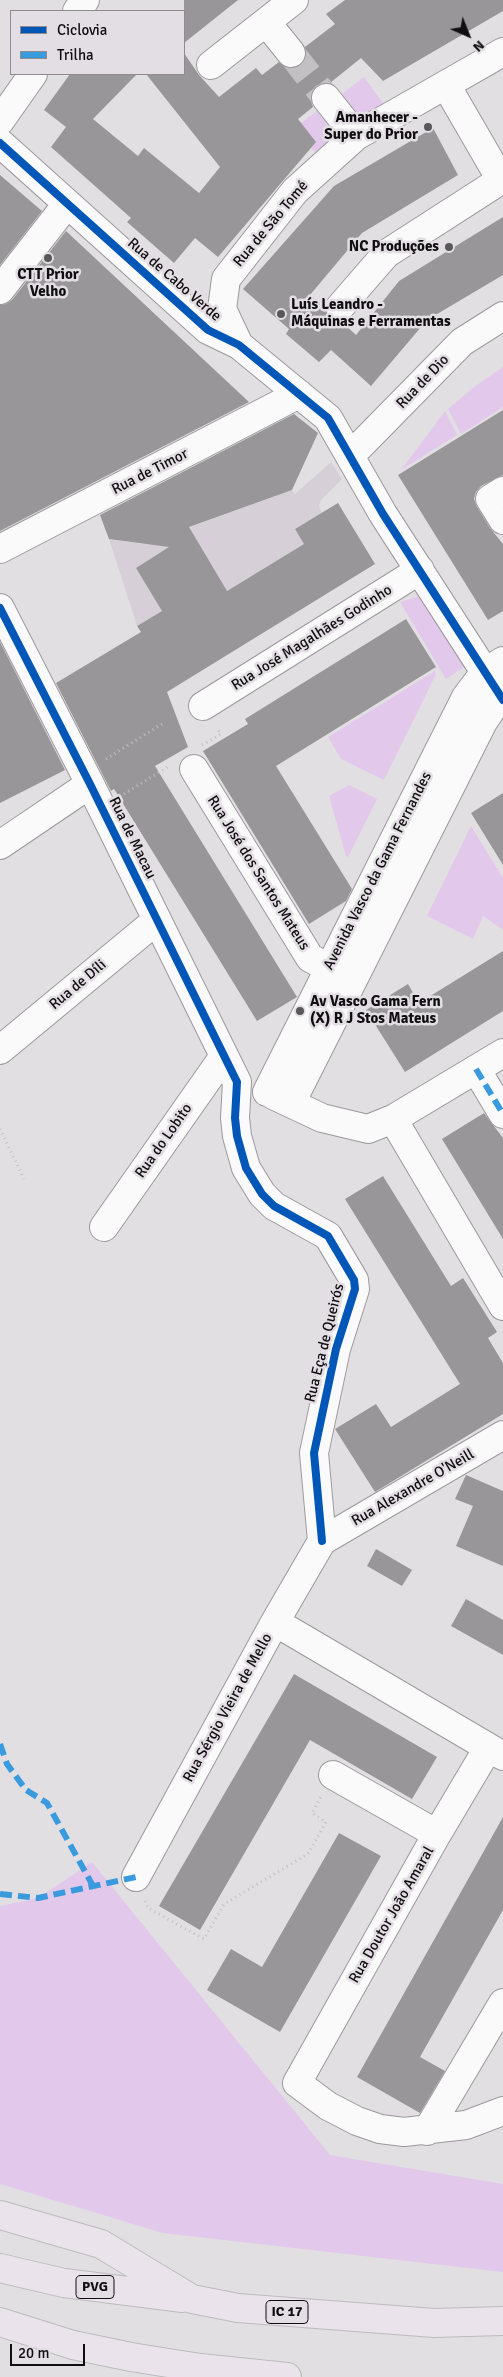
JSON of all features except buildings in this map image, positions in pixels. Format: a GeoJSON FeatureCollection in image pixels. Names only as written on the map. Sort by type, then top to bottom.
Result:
{"type":"FeatureCollection","features":[{"type":"Feature","properties":{"kind":"highway"},"geometry":{"type":"LineString","coordinates":[[0,2215],[101,2244],[192,2299]]}},
{"type":"Feature","properties":{"kind":"highway","name":"PVG"},"geometry":{"type":"LineString","coordinates":[[0,2268],[64,2283],[192,2299]]}},
{"type":"Feature","properties":{"kind":"highway","name":"IC 17"},"geometry":{"type":"LineString","coordinates":[[192,2299],[238,2308],[382,2320],[434,2323],[503,2321]]}},
{"type":"Feature","properties":{"kind":"highway"},"geometry":{"type":"LineString","coordinates":[[0,2322],[73,2345]]}},
{"type":"Feature","properties":{"kind":"highway"},"geometry":{"type":"LineString","coordinates":[[0,2337],[73,2345],[200,2368],[287,2377]]}},
{"type":"Feature","properties":{"kind":"street"},"geometry":{"type":"LineString","coordinates":[[211,65],[294,0]]}},
{"type":"Feature","properties":{"kind":"street"},"geometry":{"type":"LineString","coordinates":[[266,22],[290,53]]}},
{"type":"Feature","properties":{"kind":"street","name":"Rua de São Tomé"},"geometry":{"type":"LineString","coordinates":[[238,345],[222,309],[226,279],[294,190],[356,136],[503,52]]}},
{"type":"Feature","properties":{"kind":"street"},"geometry":{"type":"LineString","coordinates":[[0,121],[32,75]]}},
{"type":"Feature","properties":{"kind":"street"},"geometry":{"type":"LineString","coordinates":[[340,307],[386,254],[501,180],[446,86]]}},
{"type":"Feature","properties":{"kind":"street"},"geometry":{"type":"LineString","coordinates":[[326,98],[356,136]]}},
{"type":"Feature","properties":{"kind":"street","name":"Rua de Cabo Verde"},"geometry":{"type":"LineString","coordinates":[[0,143],[208,330],[238,345],[328,418],[383,514],[420,570],[494,667],[502,696]]}},
{"type":"Feature","properties":{"kind":"street"},"geometry":{"type":"LineString","coordinates":[[0,290],[67,204]]}},
{"type":"Feature","properties":{"kind":"street","name":"Rua de Dio"},"geometry":{"type":"LineString","coordinates":[[350,456],[462,342],[503,316]]}},
{"type":"Feature","properties":{"kind":"street","name":"Rua de Timor"},"geometry":{"type":"LineString","coordinates":[[0,549],[299,394]]}},
{"type":"Feature","properties":{"kind":"street"},"geometry":{"type":"LineString","coordinates":[[503,491],[490,499],[503,520]]}},
{"type":"Feature","properties":{"kind":"street","name":"Rua José Magalhães Godinho"},"geometry":{"type":"LineString","coordinates":[[203,706],[420,570]]}},
{"type":"Feature","properties":{"kind":"street","name":"Rua de Macau"},"geometry":{"type":"LineString","coordinates":[[0,608],[87,778],[237,1082]]}},
{"type":"Feature","properties":{"kind":"street","name":"Avenida Vasco da Gama Fernandes"},"geometry":{"type":"LineString","coordinates":[[279,1097],[329,968],[466,697],[494,667]]}},
{"type":"Feature","properties":{"kind":"street","name":"Avenida Vasco da Gama Fernandes"},"geometry":{"type":"LineString","coordinates":[[279,1097],[483,722],[502,696]]}},
{"type":"Feature","properties":{"kind":"street","name":"Rua José dos Santos Mateus"},"geometry":{"type":"LineString","coordinates":[[194,769],[310,958],[329,968]]}},
{"type":"Feature","properties":{"kind":"street"},"geometry":{"type":"LineString","coordinates":[[0,846],[87,778]]}},
{"type":"Feature","properties":{"kind":"street","name":"Rua de Díli"},"geometry":{"type":"LineString","coordinates":[[0,1050],[156,920]]}},
{"type":"Feature","properties":{"kind":"street"},"geometry":{"type":"LineString","coordinates":[[237,1082],[279,1097],[322,1118],[368,1129],[393,1119],[503,1053]]}},
{"type":"Feature","properties":{"kind":"street","name":"Rua do Lobito"},"geometry":{"type":"LineString","coordinates":[[104,1226],[224,1056]]}},
{"type":"Feature","properties":{"kind":"street"},"geometry":{"type":"LineString","coordinates":[[476,1069],[503,1114]]}},
{"type":"Feature","properties":{"kind":"street","name":"Rua Eça de Queirós"},"geometry":{"type":"LineString","coordinates":[[237,1082],[235,1118],[237,1136],[240,1152],[253,1182],[274,1206],[328,1236],[353,1276],[355,1285],[336,1349],[314,1452],[322,1541]]}},
{"type":"Feature","properties":{"kind":"street"},"geometry":{"type":"LineString","coordinates":[[393,1119],[503,1304]]}},
{"type":"Feature","properties":{"kind":"street","name":"Rua Alexandre O'Neill"},"geometry":{"type":"LineString","coordinates":[[322,1541],[503,1435]]}},
{"type":"Feature","properties":{"kind":"street","name":"Rua Sérgio Vieira de Mello"},"geometry":{"type":"LineString","coordinates":[[136,1877],[322,1541]]}},
{"type":"Feature","properties":{"kind":"street"},"geometry":{"type":"LineString","coordinates":[[276,1622],[496,1752]]}},
{"type":"Feature","properties":{"kind":"street","name":"Rua Doutor João Amaral"},"geometry":{"type":"LineString","coordinates":[[427,2131],[380,2129],[357,2121],[328,2106],[297,2083],[437,1834],[496,1752]]}},
{"type":"Feature","properties":{"kind":"street"},"geometry":{"type":"LineString","coordinates":[[333,1775],[437,1834]]}},
{"type":"Feature","properties":{"kind":"street"},"geometry":{"type":"LineString","coordinates":[[427,2131],[503,2003]]}},
{"type":"Feature","properties":{"kind":"street"},"geometry":{"type":"LineString","coordinates":[[427,2131],[466,2126],[503,2111]]}},
{"type":"Feature","properties":{"kind":"path"},"geometry":{"type":"LineString","coordinates":[[87,778],[165,722]]}},
{"type":"Feature","properties":{"kind":"path"},"geometry":{"type":"LineString","coordinates":[[0,1129],[24,1180]]}},
{"type":"Feature","properties":{"kind":"path"},"geometry":{"type":"LineString","coordinates":[[136,1877],[148,1908],[204,1939],[224,1904],[308,1854],[326,1822],[312,1813],[333,1775]]}},
{"type":"Feature","properties":{"kind":"shaded area"},"geometry":{"type":"Polygon","coordinates":[[[364,77],[385,106],[356,128],[334,100],[364,77]]]}},
{"type":"Feature","properties":{"kind":"shaded area"},"geometry":{"type":"Polygon","coordinates":[[[323,106],[345,132],[317,155],[295,128],[323,106]]]}},
{"type":"Feature","properties":{"kind":"shaded area"},"geometry":{"type":"Polygon","coordinates":[[[503,367],[503,407],[461,434],[448,409],[474,387],[503,367]]]}},
{"type":"Feature","properties":{"kind":"shaded area"},"geometry":{"type":"Polygon","coordinates":[[[445,411],[457,435],[401,470],[445,411]]]}},
{"type":"Feature","properties":{"kind":"shaded area"},"geometry":{"type":"Polygon","coordinates":[[[331,462],[342,479],[321,500],[319,506],[322,513],[295,529],[304,544],[189,614],[180,600],[137,626],[109,539],[143,544],[292,490],[295,494],[331,462]]]}},
{"type":"Feature","properties":{"kind":"shaded area"},"geometry":{"type":"Polygon","coordinates":[[[423,595],[472,662],[446,679],[400,602],[423,595]]]}},
{"type":"Feature","properties":{"kind":"shaded area"},"geometry":{"type":"Polygon","coordinates":[[[435,671],[436,674],[384,780],[341,759],[328,737],[435,671]]]}},
{"type":"Feature","properties":{"kind":"shaded area"},"geometry":{"type":"Polygon","coordinates":[[[349,785],[377,799],[348,857],[346,856],[329,796],[349,785]]]}},
{"type":"Feature","properties":{"kind":"shaded area"},"geometry":{"type":"Polygon","coordinates":[[[471,826],[503,878],[503,930],[483,916],[473,939],[427,916],[471,826]]]}},
{"type":"Feature","properties":{"kind":"shaded area"},"geometry":{"type":"Polygon","coordinates":[[[92,1862],[330,2155],[503,2184],[503,2272],[163,2233],[0,2184],[0,1906],[38,1898],[92,1862]]]}},
{"type":"Feature","properties":{"kind":"tunnel"},"geometry":{"type":"LineString","coordinates":[[291,53],[326,98]]}},
{"type":"Feature","properties":{"kind":"marked path"},"geometry":{"type":"LineString","coordinates":[[476,1069],[503,1114]]}},
{"type":"Feature","properties":{"kind":"marked path"},"geometry":{"type":"LineString","coordinates":[[0,1744],[7,1764],[26,1790],[47,1803],[93,1886]]}},
{"type":"Feature","properties":{"kind":"marked path"},"geometry":{"type":"LineString","coordinates":[[0,1894],[38,1898],[136,1877]]}},
{"type":"Feature","properties":{"kind":"cycle path"},"geometry":{"type":"LineString","coordinates":[[0,143],[208,330],[239,345],[328,418],[383,514],[503,700]]}},
{"type":"Feature","properties":{"kind":"cycle path"},"geometry":{"type":"LineString","coordinates":[[0,608],[90,784],[237,1082],[235,1118],[237,1136],[246,1168],[262,1194],[274,1206],[328,1236],[354,1280],[355,1289],[336,1349],[314,1453],[322,1541]]}},
{"type":"Feature","properties":{"kind":"place","name":"Amanhecer - Super do Prior"},"geometry":{"type":"Point","coordinates":[428,127]}},
{"type":"Feature","properties":{"kind":"place","name":"NC Produções"},"geometry":{"type":"Point","coordinates":[449,247]}},
{"type":"Feature","properties":{"kind":"place","name":"CTT Prior Velho"},"geometry":{"type":"Point","coordinates":[48,258]}},
{"type":"Feature","properties":{"kind":"place","name":"Luís Leandro - Máquinas e Ferramentas"},"geometry":{"type":"Point","coordinates":[281,314]}},
{"type":"Feature","properties":{"kind":"place","name":"Av Vasco Gama Fern (X) R J Stos Mateus"},"geometry":{"type":"Point","coordinates":[300,1011]}}]}
